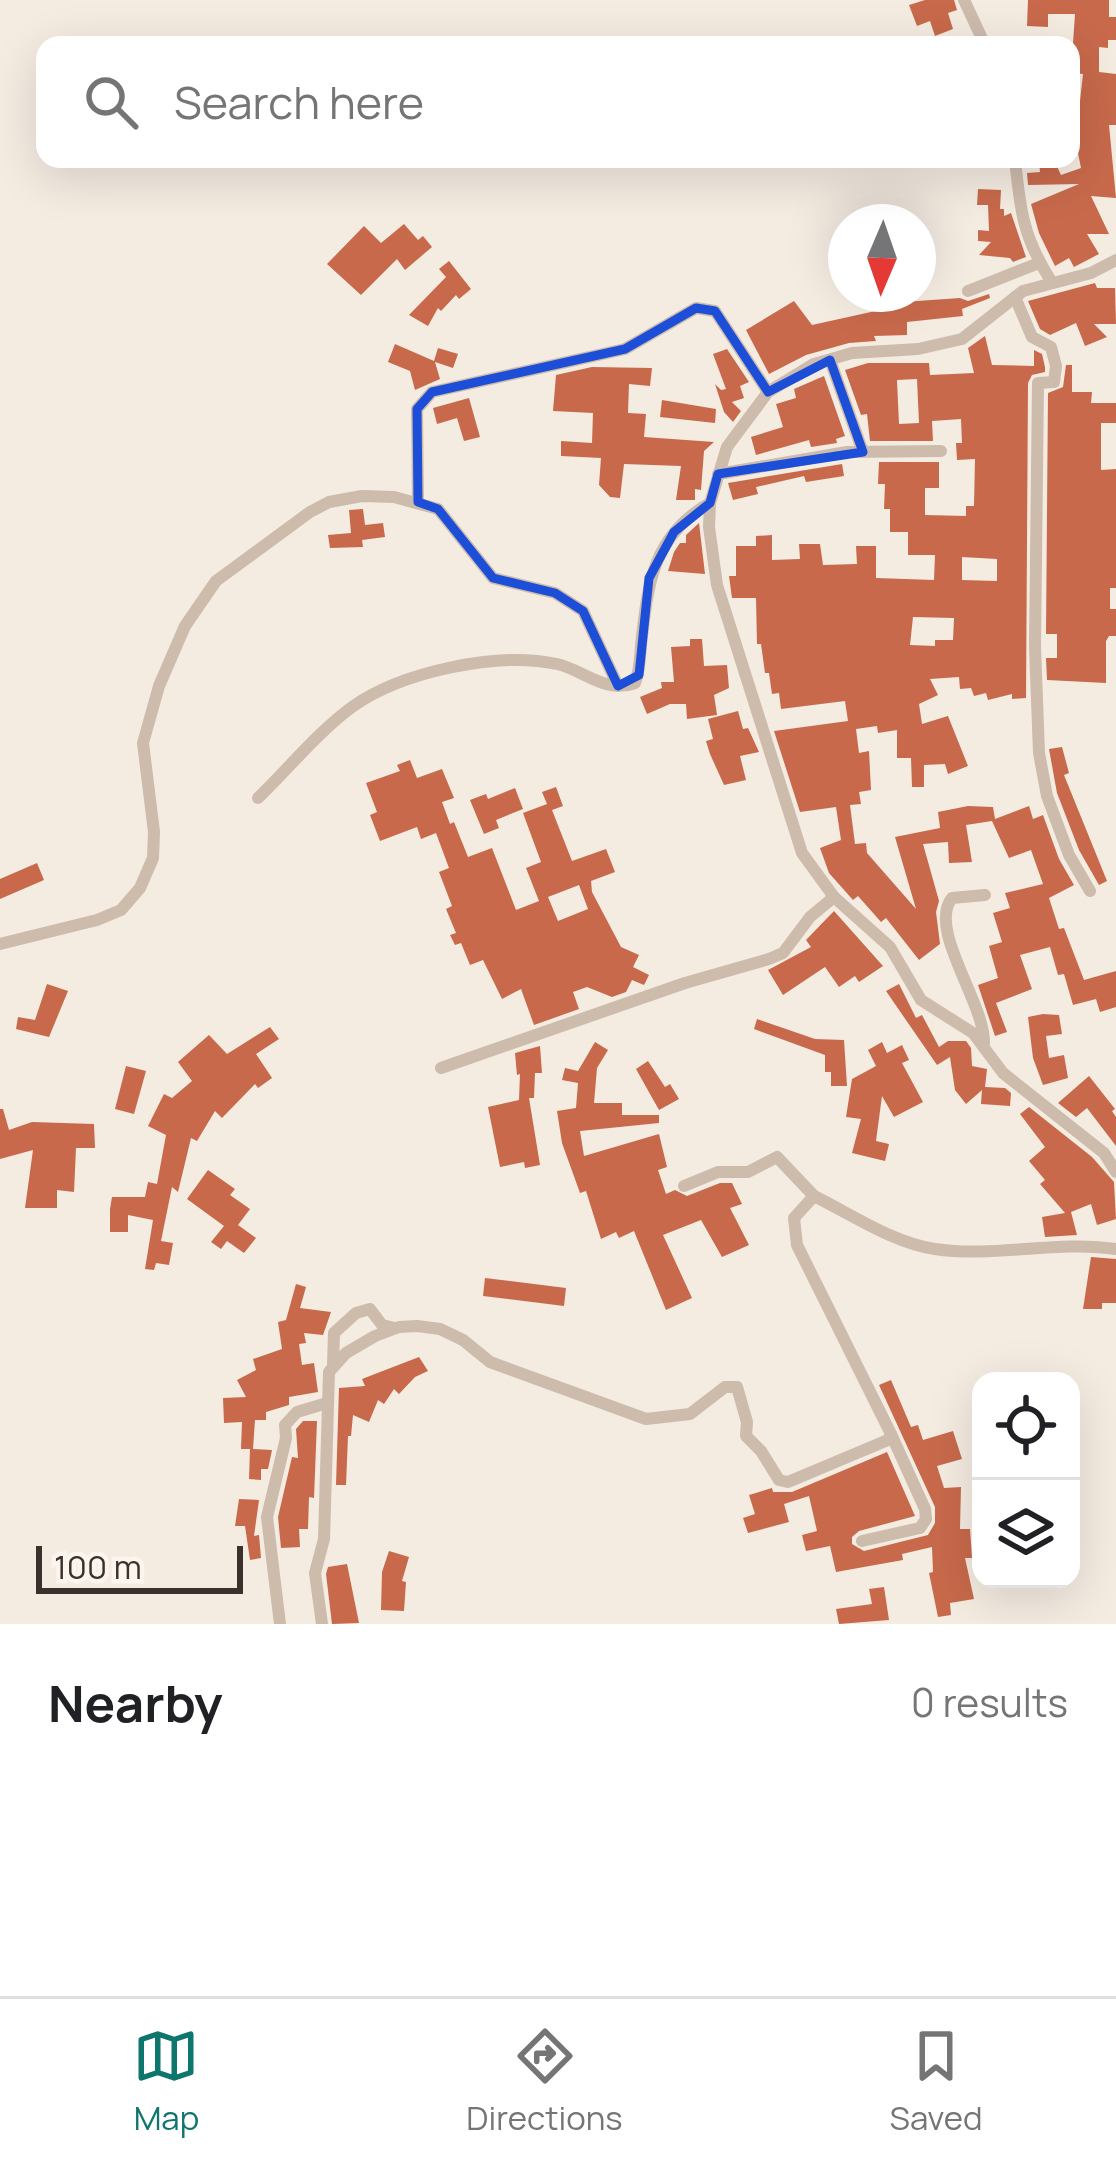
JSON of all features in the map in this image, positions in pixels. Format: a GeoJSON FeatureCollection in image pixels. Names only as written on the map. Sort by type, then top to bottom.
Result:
{"type":"FeatureCollection","features":[{"type":"Feature","properties":{"kind":"street"},"geometry":{"type":"LineString","coordinates":[[964,0],[981,36]]}},
{"type":"Feature","properties":{"kind":"street"},"geometry":{"type":"LineString","coordinates":[[1016,168],[1030,249],[1051,281]]}},
{"type":"Feature","properties":{"kind":"street"},"geometry":{"type":"LineString","coordinates":[[1116,260],[1015,297],[962,339],[918,349],[852,353],[814,364],[768,392],[728,448],[710,503],[711,563],[802,853],[834,897],[890,947],[921,1000],[984,1043],[1003,1073],[1104,1153],[1116,1172]]}},
{"type":"Feature","properties":{"kind":"street"},"geometry":{"type":"LineString","coordinates":[[968,291],[1039,262]]}},
{"type":"Feature","properties":{"kind":"street"},"geometry":{"type":"LineString","coordinates":[[1015,297],[1032,337],[1051,347],[1056,366],[1054,382],[1039,383],[1035,647],[1039,753],[1062,836],[1090,891]]}},
{"type":"Feature","properties":{"kind":"street"},"geometry":{"type":"LineString","coordinates":[[418,502],[417,410],[432,392],[625,349],[696,308],[715,311],[768,392]]}},
{"type":"Feature","properties":{"kind":"street"},"geometry":{"type":"LineString","coordinates":[[830,360],[863,452]]}},
{"type":"Feature","properties":{"kind":"street"},"geometry":{"type":"LineString","coordinates":[[718,474],[818,456],[941,451]]}},
{"type":"Feature","properties":{"kind":"street"},"geometry":{"type":"LineString","coordinates":[[0,944],[121,910],[140,888],[153,858],[154,832],[143,743],[148,717],[185,626],[216,581],[329,502],[362,496],[438,509],[493,578],[555,592],[583,611],[618,686]]}},
{"type":"Feature","properties":{"kind":"street"},"geometry":{"type":"LineString","coordinates":[[258,798],[353,706],[427,673],[479,661],[557,664],[604,685],[635,683],[649,578],[674,532],[690,514],[710,503]]}},
{"type":"Feature","properties":{"kind":"street"},"geometry":{"type":"LineString","coordinates":[[984,1043],[983,1019],[951,947],[946,906],[952,898],[985,895]]}},
{"type":"Feature","properties":{"kind":"street"},"geometry":{"type":"LineString","coordinates":[[441,1068],[783,953],[810,917],[834,897]]}},
{"type":"Feature","properties":{"kind":"street"},"geometry":{"type":"LineString","coordinates":[[684,1186],[718,1172],[748,1172],[777,1157],[814,1196],[911,1243],[979,1251],[1077,1245],[1116,1249]]}},
{"type":"Feature","properties":{"kind":"street"},"geometry":{"type":"LineString","coordinates":[[814,1196],[794,1219],[796,1246],[925,1509],[920,1528],[862,1541]]}},
{"type":"Feature","properties":{"kind":"street"},"geometry":{"type":"LineString","coordinates":[[333,1367],[334,1333],[356,1312],[370,1309],[382,1325],[440,1329],[490,1362],[646,1419],[690,1414],[725,1387],[737,1387],[747,1421],[746,1436],[784,1483],[888,1440],[891,1434]]}},
{"type":"Feature","properties":{"kind":"street"},"geometry":{"type":"LineString","coordinates":[[322,1624],[315,1574],[325,1539],[329,1372],[346,1353],[395,1328]]}},
{"type":"Feature","properties":{"kind":"street"},"geometry":{"type":"LineString","coordinates":[[280,1624],[267,1517],[285,1425],[297,1412],[327,1403]]}},
{"type":"Feature","properties":{"kind":"highlighted area"},"geometry":{"type":"Polygon","coordinates":[[[696,308],[715,311],[768,392],[830,360],[863,452],[718,474],[710,503],[674,532],[649,578],[639,675],[618,686],[583,611],[555,593],[493,578],[438,509],[418,502],[417,409],[432,392],[625,349],[696,308]]]}},
{"type":"Feature","properties":{"kind":"building"},"geometry":{"type":"Polygon","coordinates":[[[954,0],[957,10],[948,13],[953,29],[935,36],[930,21],[917,26],[909,5],[954,0]]]}},
{"type":"Feature","properties":{"kind":"building"},"geometry":{"type":"Polygon","coordinates":[[[1028,0],[1109,0],[1109,17],[1116,17],[1116,40],[1108,40],[1108,48],[1099,47],[1099,72],[1116,74],[1116,125],[1109,125],[1116,198],[1091,196],[1109,234],[1087,234],[1099,254],[1074,267],[1069,258],[1055,266],[1031,204],[1079,184],[1028,185],[1027,173],[1058,168],[1061,175],[1081,168],[1080,36],[1074,36],[1075,14],[1048,14],[1048,27],[1027,26],[1028,0]]]}},
{"type":"Feature","properties":{"kind":"building"},"geometry":{"type":"Polygon","coordinates":[[[978,189],[1001,190],[1000,209],[1004,216],[1011,213],[1026,257],[1013,262],[979,255],[991,242],[978,241],[978,230],[989,231],[988,205],[977,205],[978,189]]]}},
{"type":"Feature","properties":{"kind":"building"},"geometry":{"type":"Polygon","coordinates":[[[404,224],[432,247],[405,270],[397,259],[361,295],[327,264],[364,226],[381,243],[404,224]]]}},
{"type":"Feature","properties":{"kind":"building"},"geometry":{"type":"Polygon","coordinates":[[[449,261],[471,289],[459,299],[456,295],[441,311],[438,308],[428,326],[409,315],[446,277],[439,269],[449,261]]]}},
{"type":"Feature","properties":{"kind":"building"},"geometry":{"type":"Polygon","coordinates":[[[1095,283],[1097,288],[1115,288],[1116,324],[1094,324],[1107,337],[1085,346],[1076,323],[1050,335],[1040,329],[1028,301],[1095,283]]]}},
{"type":"Feature","properties":{"kind":"building"},"geometry":{"type":"Polygon","coordinates":[[[989,294],[990,298],[962,309],[963,316],[907,322],[907,335],[874,336],[876,341],[806,355],[769,374],[746,330],[794,301],[812,325],[871,312],[936,312],[936,300],[968,301],[989,294]]]}},
{"type":"Feature","properties":{"kind":"building"},"geometry":{"type":"Polygon","coordinates":[[[985,336],[992,365],[1034,366],[1034,350],[1042,354],[1045,367],[1045,372],[1032,375],[1028,383],[1026,698],[1012,699],[1012,694],[988,700],[986,693],[974,696],[971,688],[960,689],[959,677],[930,679],[938,695],[919,704],[922,724],[948,716],[968,766],[948,774],[945,764],[924,765],[924,787],[912,787],[911,758],[897,758],[897,730],[856,729],[859,753],[869,751],[871,790],[859,792],[861,804],[850,805],[855,844],[866,843],[867,853],[916,909],[895,837],[940,828],[938,812],[968,806],[993,807],[995,819],[1029,806],[1033,819],[1043,815],[1074,885],[1049,898],[1059,929],[1064,928],[1084,980],[1116,971],[1116,1007],[1100,1012],[1096,999],[1073,1005],[1050,947],[1020,955],[1032,989],[996,1003],[1007,1032],[995,1036],[978,985],[998,978],[989,946],[1002,942],[993,913],[1010,908],[1005,893],[1043,884],[1031,850],[1009,858],[992,821],[966,825],[972,862],[949,863],[948,842],[923,844],[939,901],[940,944],[919,960],[886,918],[881,922],[858,896],[853,900],[829,873],[820,848],[841,840],[836,807],[800,812],[774,731],[848,721],[845,701],[781,709],[779,693],[772,694],[769,673],[765,673],[761,644],[757,644],[756,598],[732,598],[729,576],[736,576],[736,546],[756,546],[756,536],[772,535],[772,560],[800,559],[799,544],[820,544],[823,565],[857,564],[856,546],[876,546],[876,578],[934,580],[935,555],[908,555],[908,532],[890,532],[885,484],[878,484],[879,462],[939,462],[939,488],[925,488],[925,515],[966,516],[966,506],[974,506],[975,459],[957,460],[961,419],[932,421],[933,441],[870,441],[867,414],[861,415],[845,370],[868,363],[929,363],[930,375],[974,373],[968,348],[985,336]],[[917,379],[897,380],[899,424],[919,423],[917,379]],[[962,557],[962,580],[997,581],[997,559],[962,557]],[[913,617],[910,645],[935,646],[935,640],[953,640],[954,618],[913,617]]]}},
{"type":"Feature","properties":{"kind":"building"},"geometry":{"type":"Polygon","coordinates":[[[395,344],[434,361],[438,348],[458,354],[453,368],[435,362],[440,379],[415,390],[410,371],[388,362],[395,344]]]}},
{"type":"Feature","properties":{"kind":"building"},"geometry":{"type":"Polygon","coordinates":[[[727,349],[749,382],[740,386],[744,398],[732,402],[741,411],[733,422],[724,412],[715,384],[726,389],[713,354],[727,349]]]}},
{"type":"Feature","properties":{"kind":"building"},"geometry":{"type":"Polygon","coordinates":[[[1066,365],[1072,365],[1072,392],[1092,392],[1091,403],[1116,403],[1116,423],[1101,423],[1101,470],[1116,469],[1116,588],[1110,588],[1110,609],[1116,609],[1116,636],[1106,641],[1106,683],[1047,680],[1046,658],[1057,658],[1057,634],[1046,634],[1048,393],[1063,387],[1066,365]]]}},
{"type":"Feature","properties":{"kind":"building"},"geometry":{"type":"Polygon","coordinates":[[[592,367],[652,368],[650,386],[629,384],[628,413],[646,414],[644,437],[714,442],[704,451],[701,490],[695,489],[695,500],[676,500],[681,466],[624,464],[620,498],[610,497],[599,485],[601,458],[561,456],[561,441],[592,443],[593,413],[553,411],[556,375],[592,367]]]}},
{"type":"Feature","properties":{"kind":"building"},"geometry":{"type":"Polygon","coordinates":[[[824,376],[845,436],[836,439],[837,443],[811,447],[809,440],[756,455],[751,437],[783,427],[776,404],[796,398],[794,389],[824,376]]]}},
{"type":"Feature","properties":{"kind":"building"},"geometry":{"type":"Polygon","coordinates":[[[469,398],[480,437],[464,441],[457,418],[437,424],[433,408],[469,398]]]}},
{"type":"Feature","properties":{"kind":"building"},"geometry":{"type":"Polygon","coordinates":[[[662,400],[716,409],[715,423],[660,417],[662,400]]]}},
{"type":"Feature","properties":{"kind":"building"},"geometry":{"type":"Polygon","coordinates":[[[842,464],[844,476],[806,482],[804,476],[756,487],[758,494],[733,500],[728,483],[842,464]]]}},
{"type":"Feature","properties":{"kind":"building"},"geometry":{"type":"Polygon","coordinates":[[[363,509],[365,525],[383,523],[385,537],[362,540],[363,547],[330,548],[328,535],[351,533],[349,510],[363,509]]]}},
{"type":"Feature","properties":{"kind":"building"},"geometry":{"type":"Polygon","coordinates":[[[699,523],[705,574],[668,571],[674,552],[699,523]]]}},
{"type":"Feature","properties":{"kind":"building"},"geometry":{"type":"Polygon","coordinates":[[[690,639],[702,639],[704,666],[727,665],[729,688],[714,695],[717,715],[687,719],[686,704],[670,704],[647,714],[640,697],[662,688],[661,682],[674,682],[671,647],[690,646],[690,639]]]}},
{"type":"Feature","properties":{"kind":"building"},"geometry":{"type":"Polygon","coordinates":[[[738,711],[743,729],[748,728],[759,752],[740,756],[746,780],[724,785],[706,741],[713,739],[708,719],[738,711]]]}},
{"type":"Feature","properties":{"kind":"building"},"geometry":{"type":"Polygon","coordinates":[[[1062,747],[1069,773],[1064,775],[1107,881],[1099,885],[1079,850],[1057,793],[1049,749],[1062,747]]]}},
{"type":"Feature","properties":{"kind":"building"},"geometry":{"type":"Polygon","coordinates":[[[410,760],[417,778],[442,769],[454,798],[442,802],[450,824],[454,822],[468,857],[492,848],[516,910],[539,901],[526,868],[541,862],[523,813],[547,804],[542,792],[556,787],[563,806],[552,810],[572,861],[606,849],[615,872],[591,881],[592,892],[621,947],[639,955],[633,967],[649,975],[644,985],[632,980],[626,992],[612,997],[587,987],[573,992],[579,1009],[534,1025],[521,989],[502,999],[483,960],[470,965],[461,943],[455,945],[450,935],[456,933],[446,909],[452,906],[439,872],[449,868],[436,833],[421,839],[417,827],[380,841],[370,815],[377,812],[366,783],[400,771],[397,765],[410,760]],[[579,885],[548,897],[558,921],[588,909],[579,885]]]}},
{"type":"Feature","properties":{"kind":"building"},"geometry":{"type":"Polygon","coordinates":[[[515,788],[523,809],[496,820],[499,828],[484,834],[470,800],[486,794],[488,799],[515,788]]]}},
{"type":"Feature","properties":{"kind":"building"},"geometry":{"type":"Polygon","coordinates":[[[37,863],[44,880],[0,899],[0,879],[37,863]]]}},
{"type":"Feature","properties":{"kind":"building"},"geometry":{"type":"Polygon","coordinates":[[[834,911],[883,966],[859,982],[855,976],[839,987],[825,967],[783,995],[768,970],[811,947],[806,940],[834,911]]]}},
{"type":"Feature","properties":{"kind":"building"},"geometry":{"type":"Polygon","coordinates":[[[47,984],[68,991],[49,1037],[16,1029],[18,1017],[35,1020],[47,984]]]}},
{"type":"Feature","properties":{"kind":"building"},"geometry":{"type":"Polygon","coordinates":[[[899,984],[916,1018],[922,1015],[939,1047],[948,1041],[966,1041],[972,1066],[987,1069],[985,1087],[1005,1088],[1011,1093],[1010,1106],[981,1104],[982,1090],[966,1104],[955,1090],[950,1057],[937,1065],[886,991],[899,984]]]}},
{"type":"Feature","properties":{"kind":"building"},"geometry":{"type":"Polygon","coordinates":[[[1059,1015],[1062,1034],[1046,1036],[1049,1058],[1064,1055],[1068,1078],[1043,1085],[1033,1058],[1028,1017],[1059,1015]]]}},
{"type":"Feature","properties":{"kind":"building"},"geometry":{"type":"Polygon","coordinates":[[[757,1019],[815,1039],[844,1040],[847,1086],[831,1086],[825,1055],[754,1029],[757,1019]]]}},
{"type":"Feature","properties":{"kind":"building"},"geometry":{"type":"Polygon","coordinates":[[[270,1027],[279,1039],[256,1054],[272,1078],[258,1088],[255,1084],[222,1118],[215,1111],[197,1141],[191,1138],[178,1192],[172,1187],[161,1241],[173,1243],[169,1265],[156,1263],[154,1270],[145,1269],[153,1220],[128,1215],[128,1232],[110,1232],[110,1209],[112,1197],[145,1197],[148,1182],[157,1184],[166,1135],[148,1126],[164,1094],[172,1098],[192,1081],[178,1062],[209,1035],[227,1054],[270,1027]]]}},
{"type":"Feature","properties":{"kind":"building"},"geometry":{"type":"Polygon","coordinates":[[[595,1042],[608,1050],[597,1068],[594,1103],[622,1103],[622,1115],[659,1115],[659,1123],[580,1131],[584,1156],[659,1134],[667,1167],[658,1170],[666,1194],[675,1190],[687,1196],[732,1183],[742,1204],[730,1208],[749,1245],[722,1257],[701,1220],[663,1235],[692,1298],[666,1310],[634,1231],[601,1239],[586,1191],[580,1193],[562,1143],[557,1111],[576,1108],[578,1083],[562,1080],[565,1068],[578,1071],[595,1042]]]}},
{"type":"Feature","properties":{"kind":"building"},"geometry":{"type":"Polygon","coordinates":[[[882,1042],[887,1053],[902,1045],[909,1060],[902,1063],[923,1102],[894,1117],[882,1096],[876,1141],[889,1144],[885,1161],[852,1153],[861,1119],[846,1117],[852,1079],[876,1066],[868,1050],[882,1042]]]}},
{"type":"Feature","properties":{"kind":"building"},"geometry":{"type":"Polygon","coordinates":[[[540,1046],[542,1073],[535,1073],[534,1098],[529,1098],[540,1165],[525,1168],[524,1162],[500,1167],[488,1107],[519,1100],[515,1053],[540,1046]]]}},
{"type":"Feature","properties":{"kind":"building"},"geometry":{"type":"Polygon","coordinates":[[[648,1061],[679,1099],[659,1110],[636,1069],[648,1061]]]}},
{"type":"Feature","properties":{"kind":"building"},"geometry":{"type":"Polygon","coordinates":[[[126,1066],[146,1071],[134,1114],[115,1109],[126,1066]]]}},
{"type":"Feature","properties":{"kind":"building"},"geometry":{"type":"Polygon","coordinates":[[[1089,1076],[1115,1109],[1116,1146],[1087,1108],[1076,1117],[1058,1103],[1089,1076]]]}},
{"type":"Feature","properties":{"kind":"building"},"geometry":{"type":"Polygon","coordinates":[[[1029,1107],[1092,1157],[1114,1182],[1116,1219],[1097,1225],[1091,1204],[1071,1212],[1077,1235],[1045,1237],[1042,1217],[1065,1213],[1040,1184],[1045,1180],[1029,1161],[1045,1147],[1020,1114],[1029,1107]]]}},
{"type":"Feature","properties":{"kind":"building"},"geometry":{"type":"Polygon","coordinates":[[[0,1109],[9,1130],[32,1122],[94,1124],[95,1148],[76,1148],[74,1192],[57,1190],[57,1208],[25,1208],[33,1150],[0,1159],[0,1109]]]}},
{"type":"Feature","properties":{"kind":"building"},"geometry":{"type":"Polygon","coordinates":[[[208,1170],[235,1189],[230,1195],[250,1209],[238,1225],[256,1238],[244,1253],[227,1241],[221,1249],[211,1242],[224,1226],[187,1199],[208,1170]]]}},
{"type":"Feature","properties":{"kind":"building"},"geometry":{"type":"Polygon","coordinates":[[[1091,1257],[1116,1259],[1116,1303],[1102,1303],[1102,1309],[1083,1309],[1091,1257]]]}},
{"type":"Feature","properties":{"kind":"building"},"geometry":{"type":"Polygon","coordinates":[[[485,1278],[566,1288],[564,1306],[483,1296],[485,1278]]]}},
{"type":"Feature","properties":{"kind":"building"},"geometry":{"type":"Polygon","coordinates":[[[296,1284],[306,1287],[300,1308],[331,1312],[323,1335],[304,1333],[306,1343],[299,1344],[302,1365],[314,1363],[318,1392],[289,1397],[289,1405],[266,1412],[266,1420],[255,1420],[253,1449],[272,1450],[268,1469],[261,1469],[261,1480],[249,1479],[250,1449],[241,1449],[242,1422],[224,1423],[223,1398],[246,1397],[237,1380],[256,1370],[253,1359],[282,1349],[278,1322],[286,1320],[296,1284]]]}},
{"type":"Feature","properties":{"kind":"building"},"geometry":{"type":"Polygon","coordinates":[[[419,1357],[428,1371],[399,1394],[394,1389],[384,1404],[378,1400],[369,1422],[353,1415],[346,1485],[336,1485],[339,1388],[365,1386],[362,1379],[419,1357]]]}},
{"type":"Feature","properties":{"kind":"building"},"geometry":{"type":"Polygon","coordinates":[[[891,1380],[911,1427],[918,1425],[923,1440],[953,1431],[962,1459],[937,1466],[944,1488],[961,1487],[960,1529],[970,1529],[972,1558],[965,1558],[974,1599],[950,1603],[951,1615],[938,1617],[929,1573],[933,1572],[932,1547],[902,1554],[903,1560],[836,1572],[830,1546],[806,1551],[802,1535],[817,1531],[809,1496],[784,1504],[789,1522],[748,1533],[743,1518],[755,1514],[749,1495],[772,1488],[773,1492],[792,1492],[887,1452],[915,1516],[859,1531],[852,1544],[864,1551],[928,1535],[935,1523],[935,1507],[879,1385],[891,1380]]]}},
{"type":"Feature","properties":{"kind":"building"},"geometry":{"type":"Polygon","coordinates":[[[303,1421],[317,1421],[314,1498],[309,1497],[308,1529],[299,1529],[300,1547],[281,1548],[278,1517],[292,1457],[298,1458],[296,1429],[303,1421]]]}},
{"type":"Feature","properties":{"kind":"building"},"geometry":{"type":"Polygon","coordinates":[[[239,1499],[259,1500],[254,1536],[259,1535],[261,1558],[250,1560],[245,1526],[235,1526],[239,1499]]]}},
{"type":"Feature","properties":{"kind":"building"},"geometry":{"type":"Polygon","coordinates":[[[389,1551],[409,1557],[402,1581],[406,1582],[404,1611],[381,1610],[382,1572],[389,1551]]]}},
{"type":"Feature","properties":{"kind":"building"},"geometry":{"type":"Polygon","coordinates":[[[347,1564],[359,1623],[332,1624],[326,1574],[328,1567],[347,1564]]]}},
{"type":"Feature","properties":{"kind":"building"},"geometry":{"type":"Polygon","coordinates":[[[884,1587],[889,1620],[839,1624],[836,1609],[872,1604],[869,1589],[884,1587]]]}}]}
